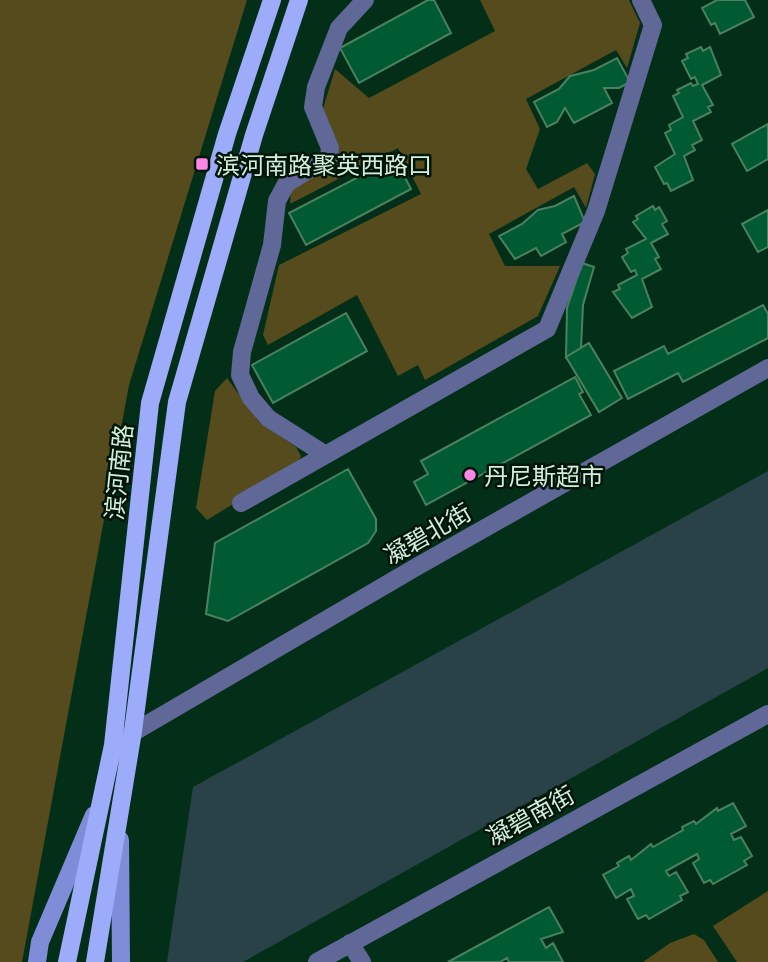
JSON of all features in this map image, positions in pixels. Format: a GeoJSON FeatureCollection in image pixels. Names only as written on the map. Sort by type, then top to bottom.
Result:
{"type":"FeatureCollection","features":[{"type":"Feature","properties":{"kind":"main road","name":"滨河南路"},"geometry":{"type":"LineString","coordinates":[[67,962],[113,745],[150,403],[227,134],[271,0]]}},
{"type":"Feature","properties":{"kind":"main road","name":"滨河南路"},"geometry":{"type":"LineString","coordinates":[[95,962],[133,732],[177,402],[254,135],[299,0]]}},
{"type":"Feature","properties":{"kind":"main road"},"geometry":{"type":"LineString","coordinates":[[37,962],[40,942],[104,789]]}},
{"type":"Feature","properties":{"kind":"main road"},"geometry":{"type":"LineString","coordinates":[[120,804],[121,962]]}},
{"type":"Feature","properties":{"kind":"street"},"geometry":{"type":"LineString","coordinates":[[326,454],[268,418],[251,398],[240,375],[242,352],[272,245],[277,201],[286,184],[329,157],[330,148],[313,107],[316,87],[338,28],[365,0]]}},
{"type":"Feature","properties":{"kind":"street"},"geometry":{"type":"LineString","coordinates":[[241,503],[547,329],[596,211],[653,25],[641,0]]}},
{"type":"Feature","properties":{"kind":"street","name":"凝碧北街"},"geometry":{"type":"LineString","coordinates":[[113,745],[768,369]]}},
{"type":"Feature","properties":{"kind":"street","name":"凝碧南街"},"geometry":{"type":"LineString","coordinates":[[317,962],[768,713]]}},
{"type":"Feature","properties":{"kind":"street"},"geometry":{"type":"LineString","coordinates":[[350,943],[362,962]]}},
{"type":"Feature","properties":{"kind":"shaded area"},"geometry":{"type":"Polygon","coordinates":[[[0,0],[247,0],[129,385],[22,962],[0,962],[0,0]]]}},
{"type":"Feature","properties":{"kind":"shaded area"},"geometry":{"type":"Polygon","coordinates":[[[480,0],[629,0],[640,23],[627,68],[616,50],[526,99],[540,129],[526,169],[538,189],[587,163],[595,174],[586,208],[574,187],[489,234],[505,266],[560,266],[538,316],[425,380],[418,365],[398,376],[357,295],[268,345],[263,335],[279,265],[421,194],[398,148],[290,204],[291,189],[334,160],[322,112],[335,69],[369,98],[495,31],[480,0]]]}},
{"type":"Feature","properties":{"kind":"shaded area"},"geometry":{"type":"Polygon","coordinates":[[[227,378],[259,422],[296,447],[301,456],[297,465],[207,520],[196,508],[215,391],[227,378]]]}},
{"type":"Feature","properties":{"kind":"shaded area"},"geometry":{"type":"Polygon","coordinates":[[[768,891],[768,962],[737,962],[713,926],[768,891]]]}},
{"type":"Feature","properties":{"kind":"shaded area"},"geometry":{"type":"Polygon","coordinates":[[[694,934],[704,940],[718,962],[643,962],[670,943],[694,934]]]}},
{"type":"Feature","properties":{"kind":"water"},"geometry":{"type":"Polygon","coordinates":[[[768,471],[768,668],[243,962],[167,962],[193,787],[768,471]]]}},
{"type":"Feature","properties":{"kind":"building"},"geometry":{"type":"Polygon","coordinates":[[[428,0],[434,0],[451,33],[359,83],[340,48],[428,0]]]}},
{"type":"Feature","properties":{"kind":"building"},"geometry":{"type":"Polygon","coordinates":[[[717,0],[745,0],[754,17],[720,34],[715,23],[711,25],[702,8],[717,0]]]}},
{"type":"Feature","properties":{"kind":"building"},"geometry":{"type":"Polygon","coordinates":[[[701,47],[703,51],[710,47],[721,75],[702,85],[713,105],[708,107],[711,112],[693,121],[702,140],[692,145],[695,150],[684,156],[693,180],[671,191],[655,167],[675,154],[665,133],[671,130],[669,125],[683,117],[673,96],[679,93],[677,90],[691,83],[693,86],[698,84],[695,77],[691,79],[682,61],[688,58],[686,54],[701,47]]]}},
{"type":"Feature","properties":{"kind":"building"},"geometry":{"type":"Polygon","coordinates":[[[617,58],[630,82],[619,88],[604,88],[612,103],[574,123],[565,108],[557,122],[547,127],[534,102],[559,89],[570,76],[594,70],[617,58]]]}},
{"type":"Feature","properties":{"kind":"building"},"geometry":{"type":"Polygon","coordinates":[[[768,124],[768,159],[747,171],[732,144],[768,124]]]}},
{"type":"Feature","properties":{"kind":"building"},"geometry":{"type":"Polygon","coordinates":[[[395,158],[411,189],[306,245],[289,213],[395,158]]]}},
{"type":"Feature","properties":{"kind":"building"},"geometry":{"type":"Polygon","coordinates":[[[574,196],[585,222],[562,234],[566,242],[541,256],[536,248],[515,259],[499,236],[522,224],[538,210],[555,206],[574,196]]]}},
{"type":"Feature","properties":{"kind":"building"},"geometry":{"type":"Polygon","coordinates":[[[653,206],[655,210],[659,207],[667,221],[662,224],[668,234],[651,243],[659,257],[655,259],[661,269],[642,279],[652,307],[632,318],[613,292],[620,289],[618,285],[637,275],[635,270],[631,272],[622,257],[628,253],[626,249],[646,239],[633,222],[638,219],[636,216],[653,206]]]}},
{"type":"Feature","properties":{"kind":"building"},"geometry":{"type":"Polygon","coordinates":[[[768,210],[768,247],[758,252],[742,224],[768,210]]]}},
{"type":"Feature","properties":{"kind":"building"},"geometry":{"type":"Polygon","coordinates":[[[582,263],[594,267],[583,305],[581,348],[566,357],[567,308],[582,263]]]}},
{"type":"Feature","properties":{"kind":"building"},"geometry":{"type":"Polygon","coordinates":[[[763,305],[768,314],[768,338],[683,382],[678,373],[628,399],[614,371],[664,346],[668,354],[763,305]]]}},
{"type":"Feature","properties":{"kind":"building"},"geometry":{"type":"Polygon","coordinates":[[[346,313],[367,351],[273,403],[252,365],[346,313]]]}},
{"type":"Feature","properties":{"kind":"building"},"geometry":{"type":"Polygon","coordinates":[[[589,343],[622,398],[599,412],[566,357],[589,343]]]}},
{"type":"Feature","properties":{"kind":"building"},"geometry":{"type":"Polygon","coordinates":[[[575,377],[583,392],[579,394],[591,415],[426,505],[414,482],[428,474],[421,461],[575,377]]]}},
{"type":"Feature","properties":{"kind":"building"},"geometry":{"type":"Polygon","coordinates":[[[348,469],[376,519],[376,531],[368,543],[228,621],[206,614],[215,543],[348,469]]]}},
{"type":"Feature","properties":{"kind":"building"},"geometry":{"type":"Polygon","coordinates":[[[733,803],[746,826],[731,834],[734,840],[741,837],[752,856],[744,861],[747,865],[713,884],[710,880],[704,883],[693,863],[699,859],[697,854],[666,871],[669,876],[676,872],[688,892],[680,896],[682,900],[649,919],[646,915],[638,919],[627,899],[634,896],[631,889],[616,898],[603,875],[619,866],[617,863],[629,856],[631,860],[651,844],[653,847],[683,830],[682,827],[694,821],[696,824],[717,808],[718,811],[733,803]]]}},
{"type":"Feature","properties":{"kind":"building"},"geometry":{"type":"Polygon","coordinates":[[[549,907],[563,932],[541,939],[546,948],[553,943],[563,962],[509,962],[507,958],[500,962],[448,962],[549,907]]]}},
{"type":"Feature","properties":{"kind":"place","name":"滨河南路聚英西路口"},"geometry":{"type":"Point","coordinates":[202,164]}},
{"type":"Feature","properties":{"kind":"place","name":"丹尼斯超市"},"geometry":{"type":"Point","coordinates":[470,475]}}]}
